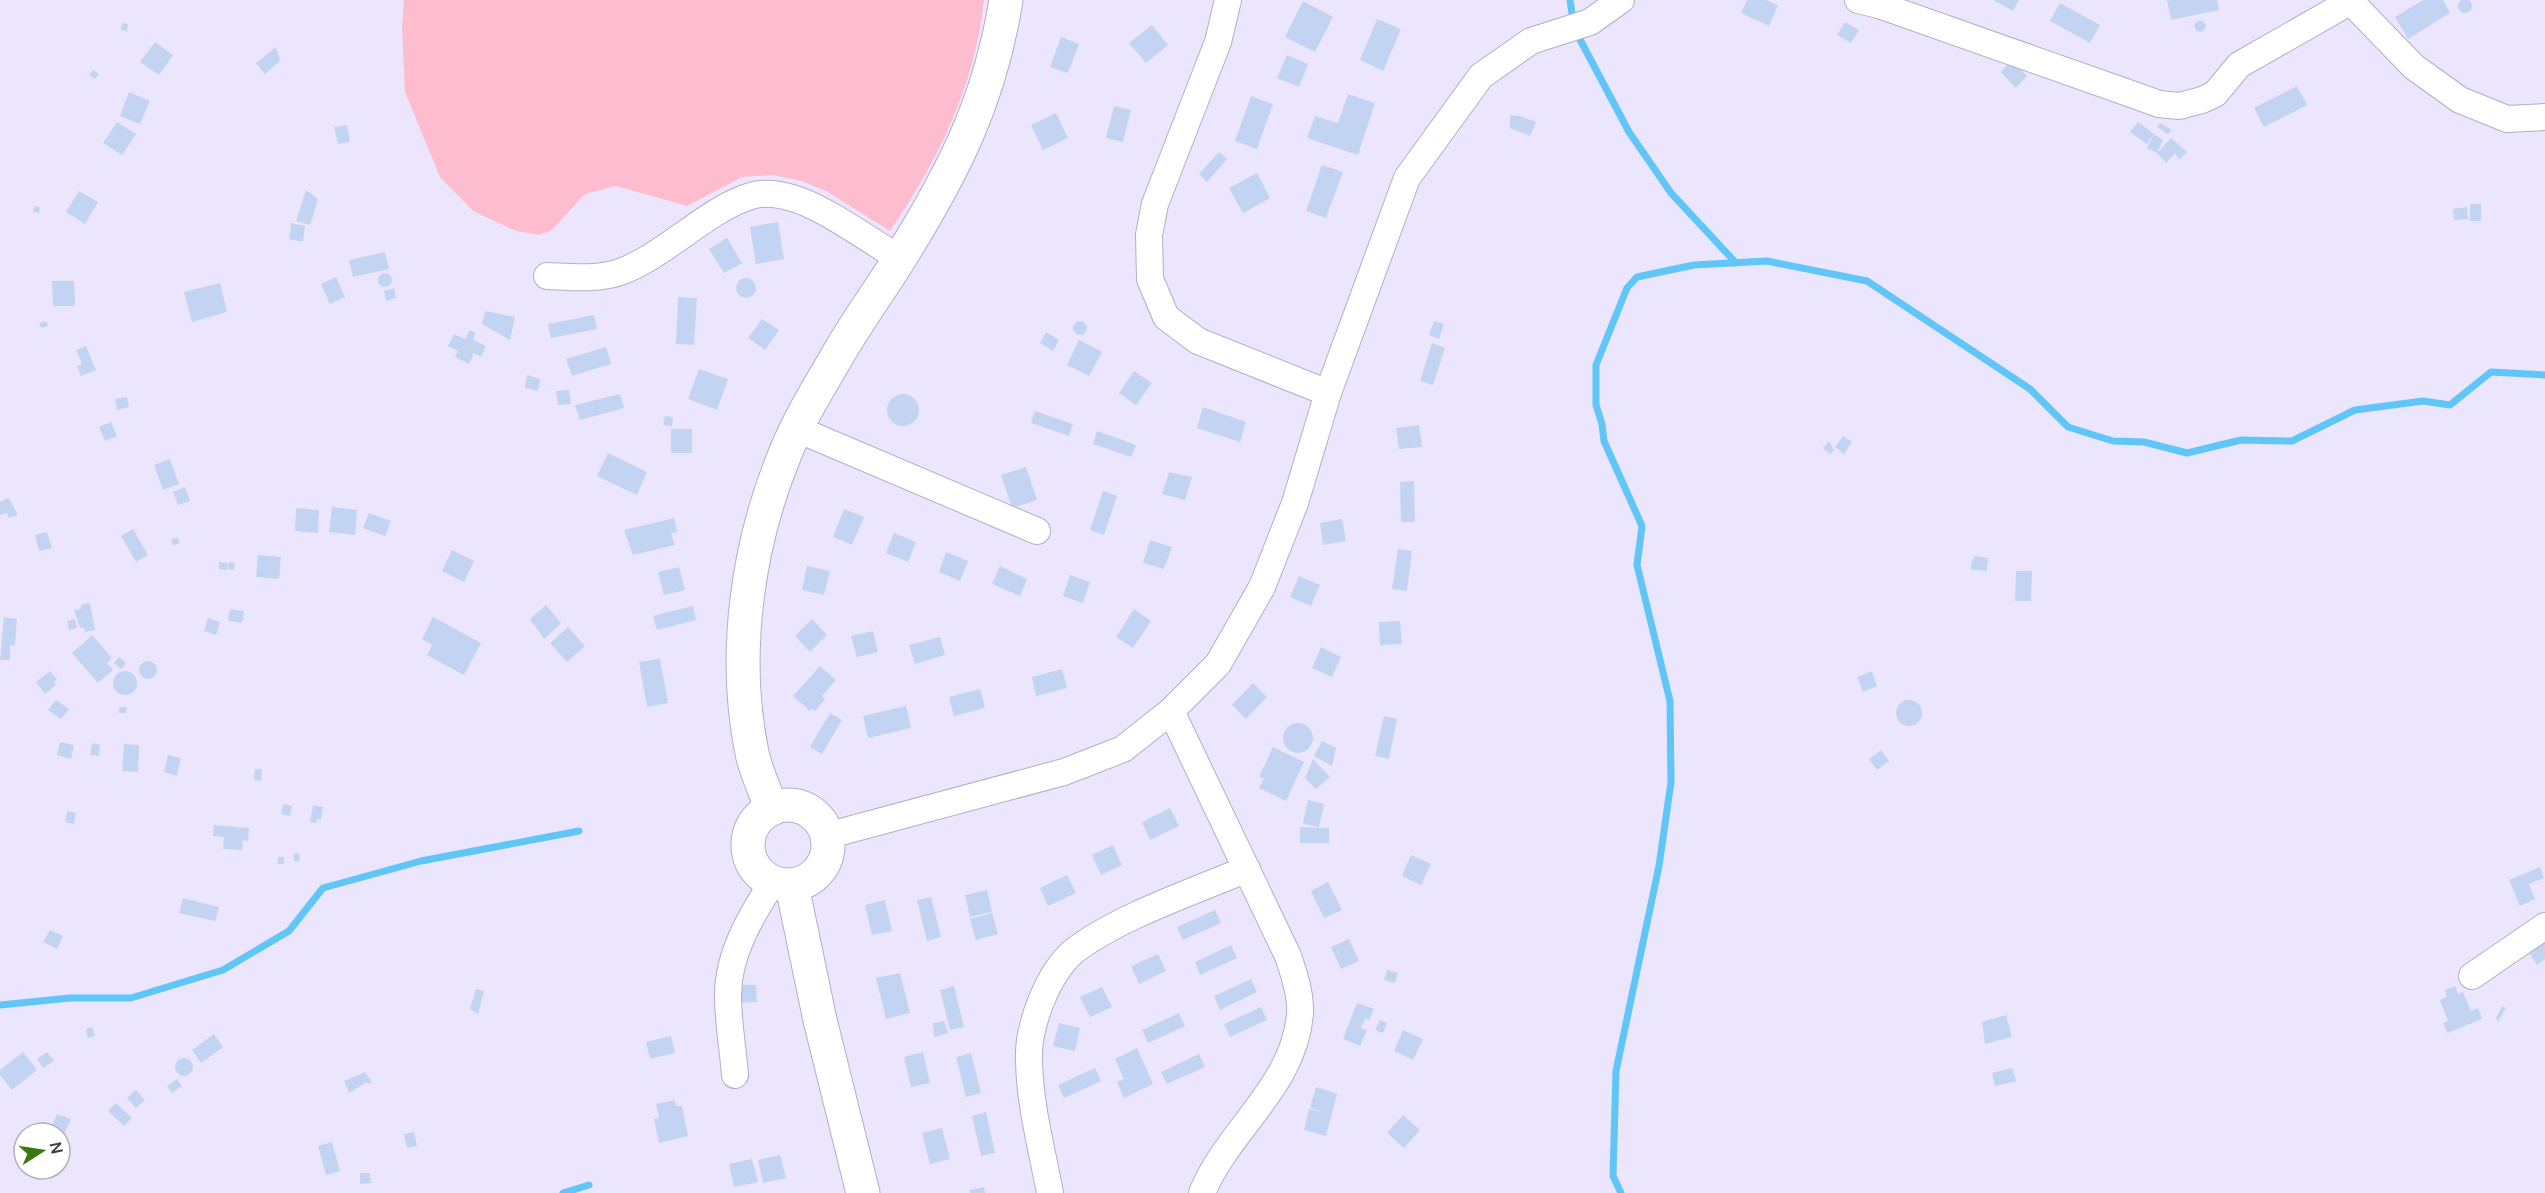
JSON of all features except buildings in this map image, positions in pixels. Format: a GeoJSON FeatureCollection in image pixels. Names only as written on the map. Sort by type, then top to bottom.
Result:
{"type":"FeatureCollection","features":[{"type":"Feature","properties":{"kind":"street"},"geometry":{"type":"LineString","coordinates":[[772,809],[753,755],[744,703],[744,638],[752,569],[766,510],[785,453],[797,429],[837,356],[900,259],[946,182],[972,127],[992,70],[1006,0]]}},
{"type":"Feature","properties":{"kind":"street"},"geometry":{"type":"LineString","coordinates":[[1228,0],[1218,42],[1155,204],[1149,235],[1150,279],[1166,317],[1198,341],[1328,393]]}},
{"type":"Feature","properties":{"kind":"street"},"geometry":{"type":"LineString","coordinates":[[826,836],[1064,772],[1123,749],[1171,711],[1218,664],[1262,587],[1295,503],[1328,393],[1407,178],[1481,76],[1531,40],[1590,21],[1621,0]]}},
{"type":"Feature","properties":{"kind":"street"},"geometry":{"type":"LineString","coordinates":[[1858,0],[1879,5],[2159,104],[2179,106],[2192,104],[2215,94],[2239,65],[2352,1],[2414,67],[2460,100],[2506,119],[2545,117]]}},
{"type":"Feature","properties":{"kind":"street"},"geometry":{"type":"LineString","coordinates":[[547,276],[600,277],[622,271],[656,253],[733,203],[752,195],[773,194],[794,198],[900,259]]}},
{"type":"Feature","properties":{"kind":"street"},"geometry":{"type":"LineString","coordinates":[[797,429],[1037,531]]}},
{"type":"Feature","properties":{"kind":"street"},"geometry":{"type":"LineString","coordinates":[[1171,711],[1288,956],[1296,981],[1300,1012],[1296,1037],[1286,1066],[1269,1094],[1212,1169],[1202,1193]]}},
{"type":"Feature","properties":{"kind":"street"},"geometry":{"type":"LineString","coordinates":[[791,806],[810,812],[819,820],[826,836],[826,858],[820,870],[810,879],[782,884],[761,875],[753,865],[748,852],[748,839],[753,826],[761,816],[772,809],[791,806]]}},
{"type":"Feature","properties":{"kind":"street"},"geometry":{"type":"LineString","coordinates":[[1050,1193],[1028,1061],[1038,1007],[1060,967],[1073,952],[1095,937],[1143,913],[1247,869]]}},
{"type":"Feature","properties":{"kind":"street"},"geometry":{"type":"LineString","coordinates":[[735,1075],[728,994],[734,958],[752,915],[782,884]]}},
{"type":"Feature","properties":{"kind":"street"},"geometry":{"type":"LineString","coordinates":[[782,884],[820,1020],[863,1193]]}},
{"type":"Feature","properties":{"kind":"street"},"geometry":{"type":"LineString","coordinates":[[2472,976],[2545,926]]}},
{"type":"Feature","properties":{"kind":"shaded area"},"geometry":{"type":"Polygon","coordinates":[[[404,0],[984,0],[972,62],[952,121],[924,177],[890,231],[826,191],[801,181],[773,175],[742,177],[687,206],[616,186],[585,194],[551,231],[539,235],[516,231],[473,211],[440,177],[405,92],[402,28],[404,0]]]}},
{"type":"Feature","properties":{"kind":"waterway"},"geometry":{"type":"LineString","coordinates":[[1570,0],[1573,21]]}},
{"type":"Feature","properties":{"kind":"waterway"},"geometry":{"type":"LineString","coordinates":[[1576,32],[1629,132],[1671,193],[1736,263]]}},
{"type":"Feature","properties":{"kind":"waterway"},"geometry":{"type":"LineString","coordinates":[[1621,1193],[1613,1176],[1616,1071],[1659,866],[1671,782],[1670,701],[1637,565],[1642,526],[1604,441],[1596,405],[1596,365],[1627,288],[1637,277],[1694,265],[1767,261],[1867,281],[2030,389],[2068,427],[2113,441],[2144,442],[2187,453],[2241,440],[2292,441],[2355,410],[2423,401],[2450,405],[2491,372],[2545,375]]}},
{"type":"Feature","properties":{"kind":"waterway"},"geometry":{"type":"LineString","coordinates":[[0,1005],[70,998],[131,998],[223,970],[289,931],[323,888],[421,861],[579,831]]}},
{"type":"Feature","properties":{"kind":"waterway"},"geometry":{"type":"LineString","coordinates":[[563,1193],[589,1185]]}}]}
